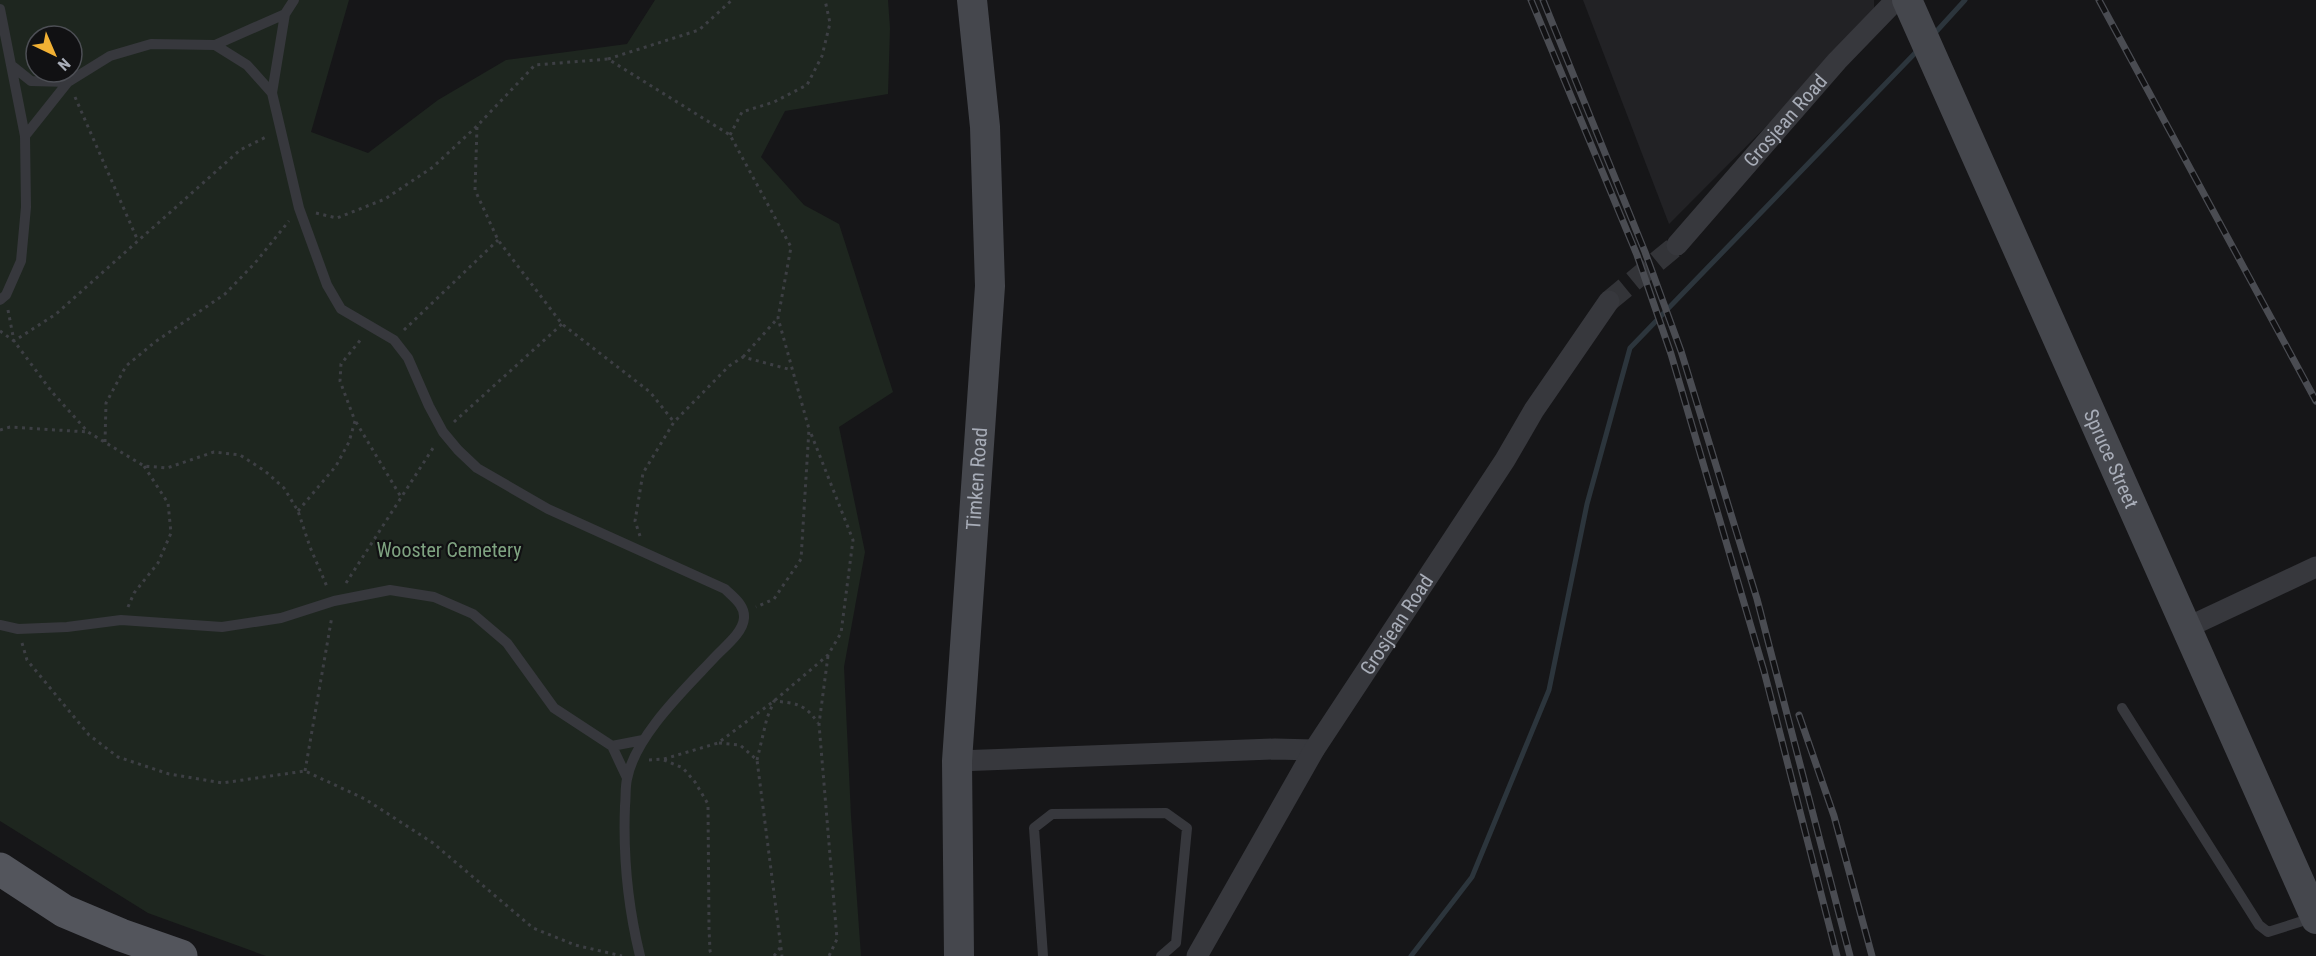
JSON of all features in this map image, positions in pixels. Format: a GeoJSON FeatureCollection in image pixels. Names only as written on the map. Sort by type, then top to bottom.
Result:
{"type":"FeatureCollection","features":[{"type":"Feature","properties":{"kind":"main road","name":"Timken Road"},"geometry":{"type":"LineString","coordinates":[[959,956],[957,760],[990,286],[985,127],[972,0]]}},
{"type":"Feature","properties":{"kind":"main road","name":"Spruce Street"},"geometry":{"type":"LineString","coordinates":[[1904,3],[1952,105],[2316,918]]}},
{"type":"Feature","properties":{"kind":"main road"},"geometry":{"type":"LineString","coordinates":[[0,869],[64,911],[121,935],[181,956]]}},
{"type":"Feature","properties":{"kind":"street","name":"Grosjean Road"},"geometry":{"type":"LineString","coordinates":[[1677,245],[1837,61],[1904,3]]}},
{"type":"Feature","properties":{"kind":"street","name":"Grosjean Road"},"geometry":{"type":"LineString","coordinates":[[1197,956],[1314,750],[1505,460],[1534,410],[1609,301]]}},
{"type":"Feature","properties":{"kind":"street"},"geometry":{"type":"LineString","coordinates":[[2186,628],[2316,567]]}},
{"type":"Feature","properties":{"kind":"street"},"geometry":{"type":"LineString","coordinates":[[957,760],[1275,749],[1314,750]]}},
{"type":"Feature","properties":{"kind":"lane"},"geometry":{"type":"LineString","coordinates":[[2,0],[0,7],[25,136],[26,207],[21,261],[3,298]]}},
{"type":"Feature","properties":{"kind":"lane"},"geometry":{"type":"LineString","coordinates":[[294,0],[285,14],[272,93],[299,208],[327,285],[341,309],[394,340],[408,358],[443,432],[477,468],[548,509],[724,589],[738,601],[744,612],[744,621],[735,636],[674,700],[643,740],[627,778],[623,845],[634,933],[640,956]]}},
{"type":"Feature","properties":{"kind":"lane"},"geometry":{"type":"LineString","coordinates":[[84,72],[110,56],[151,44],[215,45],[285,14]]}},
{"type":"Feature","properties":{"kind":"lane"},"geometry":{"type":"LineString","coordinates":[[215,45],[247,65],[272,93]]}},
{"type":"Feature","properties":{"kind":"lane"},"geometry":{"type":"LineString","coordinates":[[11,65],[24,75]]}},
{"type":"Feature","properties":{"kind":"lane"},"geometry":{"type":"LineString","coordinates":[[25,136],[66,84]]}},
{"type":"Feature","properties":{"kind":"lane"},"geometry":{"type":"LineString","coordinates":[[0,625],[18,629],[67,627],[121,620],[222,627],[281,618],[334,601],[390,590],[434,597],[473,614],[507,643],[554,708],[612,746],[627,778]]}},
{"type":"Feature","properties":{"kind":"lane"},"geometry":{"type":"LineString","coordinates":[[2122,708],[2259,925],[2268,932],[2316,918]]}},
{"type":"Feature","properties":{"kind":"lane"},"geometry":{"type":"LineString","coordinates":[[612,746],[643,740]]}},
{"type":"Feature","properties":{"kind":"lane"},"geometry":{"type":"LineString","coordinates":[[1043,956],[1034,828],[1052,814],[1166,813],[1187,828],[1176,943],[1161,956]]}},
{"type":"Feature","properties":{"kind":"path"},"geometry":{"type":"LineString","coordinates":[[105,442],[106,403],[126,366],[155,342],[225,294],[255,263],[299,208],[336,218],[385,199],[433,167],[477,126],[535,65],[608,59],[699,30],[732,0]]}},
{"type":"Feature","properties":{"kind":"path"},"geometry":{"type":"LineString","coordinates":[[730,135],[742,112],[774,102],[807,85],[822,56],[830,23],[825,0]]}},
{"type":"Feature","properties":{"kind":"path"},"geometry":{"type":"LineString","coordinates":[[608,59],[730,135],[791,247],[778,318],[809,429],[853,540],[842,633],[828,655],[774,701],[718,743],[664,759],[635,760]]}},
{"type":"Feature","properties":{"kind":"path"},"geometry":{"type":"LineString","coordinates":[[69,84],[138,241]]}},
{"type":"Feature","properties":{"kind":"path"},"geometry":{"type":"LineString","coordinates":[[477,126],[475,190],[498,240],[562,324],[650,392],[674,422]]}},
{"type":"Feature","properties":{"kind":"path"},"geometry":{"type":"LineString","coordinates":[[14,341],[56,314],[240,150],[262,137],[281,133]]}},
{"type":"Feature","properties":{"kind":"path"},"geometry":{"type":"LineString","coordinates":[[394,340],[498,240]]}},
{"type":"Feature","properties":{"kind":"path"},"geometry":{"type":"LineString","coordinates":[[3,298],[14,341]]}},
{"type":"Feature","properties":{"kind":"path"},"geometry":{"type":"LineString","coordinates":[[647,554],[635,522],[643,472],[674,422],[729,366],[743,357],[778,318]]}},
{"type":"Feature","properties":{"kind":"path"},"geometry":{"type":"LineString","coordinates":[[306,771],[334,601],[443,432],[562,324]]}},
{"type":"Feature","properties":{"kind":"path"},"geometry":{"type":"LineString","coordinates":[[371,327],[341,364],[340,381],[355,421],[401,497]]}},
{"type":"Feature","properties":{"kind":"path"},"geometry":{"type":"LineString","coordinates":[[0,332],[14,341],[52,392],[88,432],[144,466],[168,503],[171,533],[158,563],[134,593],[121,620]]}},
{"type":"Feature","properties":{"kind":"path"},"geometry":{"type":"LineString","coordinates":[[743,357],[793,370]]}},
{"type":"Feature","properties":{"kind":"path"},"geometry":{"type":"LineString","coordinates":[[298,511],[336,466],[349,442],[355,421]]}},
{"type":"Feature","properties":{"kind":"path"},"geometry":{"type":"LineString","coordinates":[[0,430],[10,428],[88,432]]}},
{"type":"Feature","properties":{"kind":"path"},"geometry":{"type":"LineString","coordinates":[[744,612],[774,599],[801,559],[809,429]]}},
{"type":"Feature","properties":{"kind":"path"},"geometry":{"type":"LineString","coordinates":[[144,466],[167,468],[214,452],[240,455],[265,471],[284,488],[298,511],[310,547],[334,601]]}},
{"type":"Feature","properties":{"kind":"path"},"geometry":{"type":"LineString","coordinates":[[18,629],[27,660],[89,735],[118,757],[169,774],[222,783],[306,771],[365,799],[433,843],[533,928],[575,945],[622,956]]}},
{"type":"Feature","properties":{"kind":"path"},"geometry":{"type":"LineString","coordinates":[[828,655],[819,724],[837,939],[829,956]]}},
{"type":"Feature","properties":{"kind":"path"},"geometry":{"type":"LineString","coordinates":[[774,701],[794,703],[809,710],[819,724]]}},
{"type":"Feature","properties":{"kind":"path"},"geometry":{"type":"LineString","coordinates":[[774,701],[767,718],[757,760],[782,956]]}},
{"type":"Feature","properties":{"kind":"path"},"geometry":{"type":"LineString","coordinates":[[718,743],[740,745],[757,760]]}},
{"type":"Feature","properties":{"kind":"path"},"geometry":{"type":"LineString","coordinates":[[664,759],[683,768],[695,782],[708,804],[709,928],[710,951],[713,956]]}},
{"type":"Feature","properties":{"kind":"path"},"geometry":{"type":"LineString","coordinates":[[774,956],[780,948]]}},
{"type":"Feature","properties":{"kind":"shaded area"},"geometry":{"type":"Polygon","coordinates":[[[1583,0],[1874,0],[1874,10],[1857,35],[1669,224],[1583,0]]]}},
{"type":"Feature","properties":{"kind":"green space","name":"Wooster Cemetery"},"geometry":{"type":"Polygon","coordinates":[[[0,0],[349,0],[311,132],[368,153],[438,100],[506,60],[627,44],[655,0],[888,0],[890,28],[888,94],[785,111],[761,157],[804,205],[839,224],[893,392],[839,427],[865,552],[844,667],[861,956],[266,956],[148,913],[0,821],[0,0]]]}},
{"type":"Feature","properties":{"kind":"waterway"},"geometry":{"type":"LineString","coordinates":[[1934,34],[1965,0]]}},
{"type":"Feature","properties":{"kind":"waterway"},"geometry":{"type":"LineString","coordinates":[[1411,956],[1472,877],[1549,690],[1587,504],[1630,348],[1919,49]]}},
{"type":"Feature","properties":{"kind":"tunnel"},"geometry":{"type":"LineString","coordinates":[[1609,301],[1677,245]]}},
{"type":"Feature","properties":{"kind":"railway"},"geometry":{"type":"LineString","coordinates":[[1531,0],[1637,255],[1671,354],[1764,671],[1837,956]]}},
{"type":"Feature","properties":{"kind":"railway"},"geometry":{"type":"LineString","coordinates":[[1543,0],[1645,252],[1681,351],[1757,599],[1850,956]]}},
{"type":"Feature","properties":{"kind":"railway"},"geometry":{"type":"LineString","coordinates":[[2099,0],[2316,401]]}},
{"type":"Feature","properties":{"kind":"railway"},"geometry":{"type":"LineString","coordinates":[[1799,715],[1834,816],[1872,956]]}}]}
